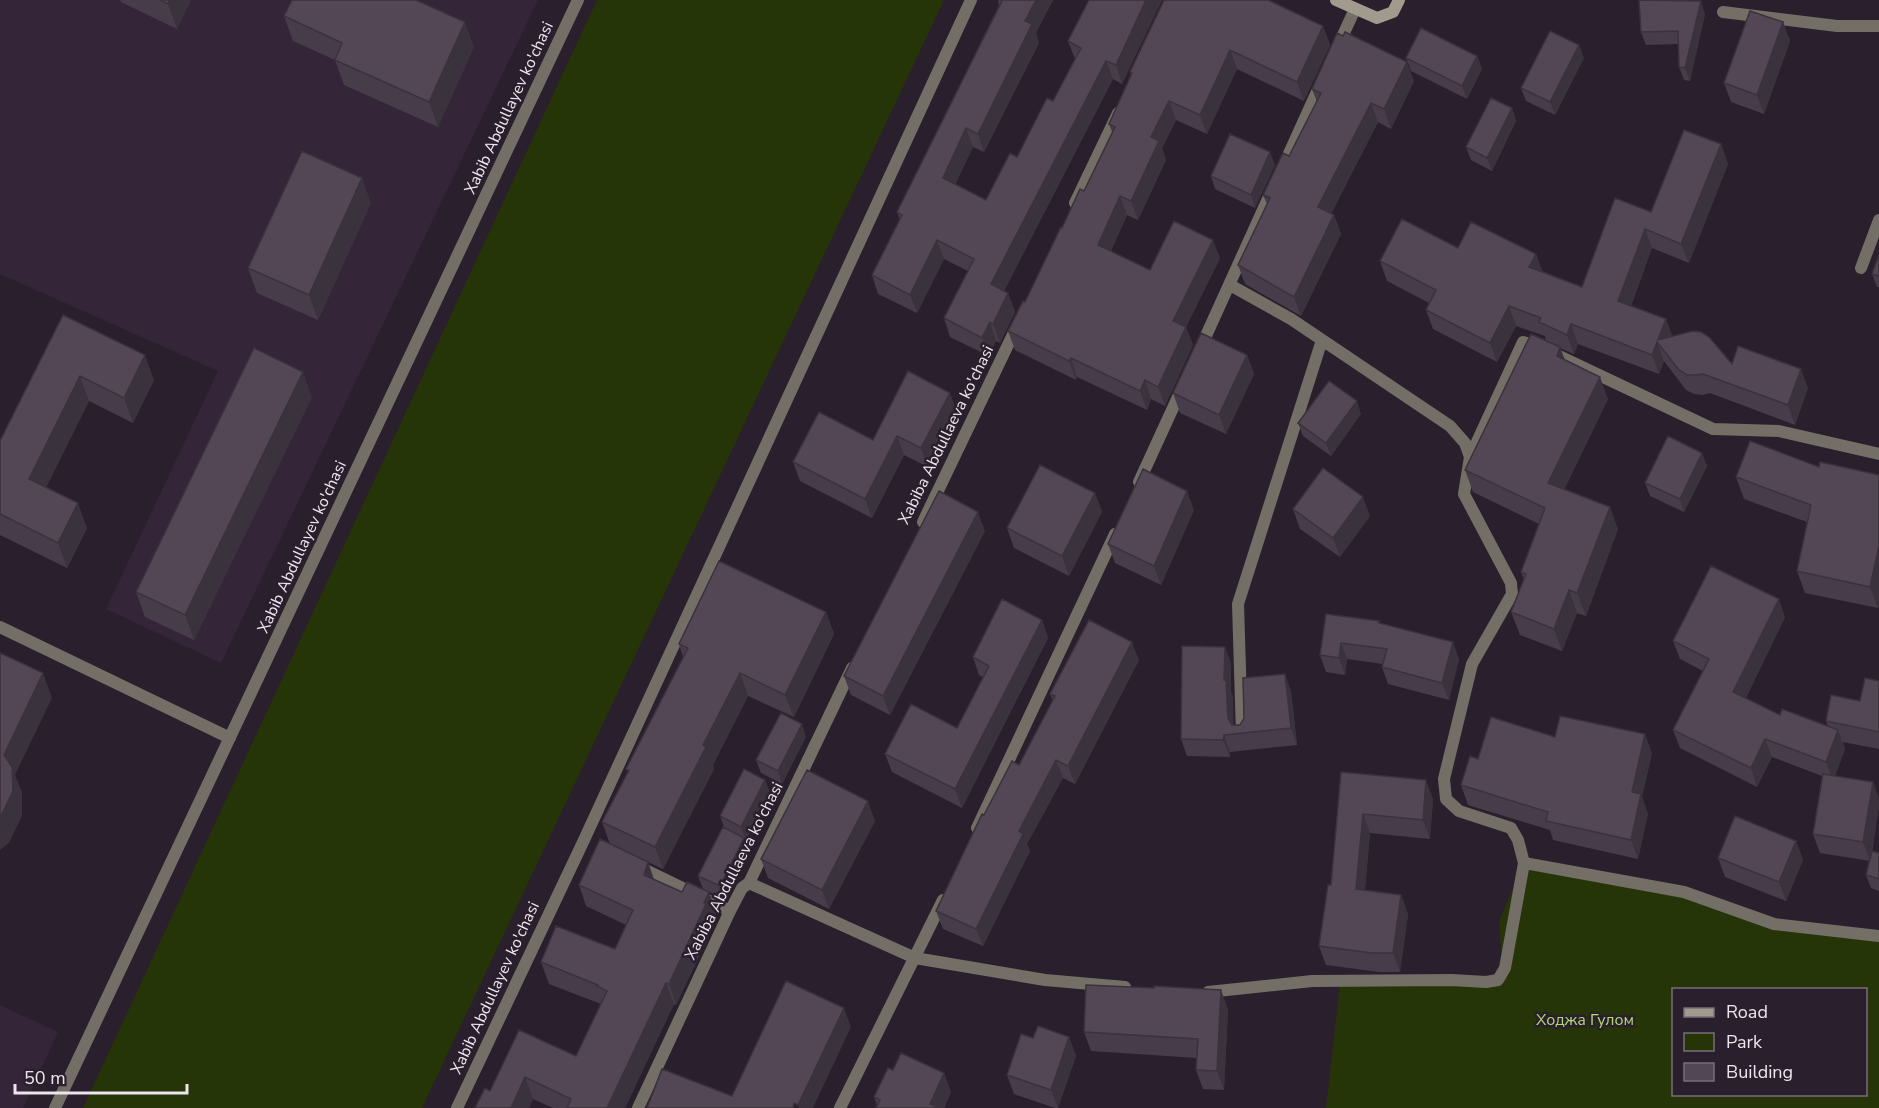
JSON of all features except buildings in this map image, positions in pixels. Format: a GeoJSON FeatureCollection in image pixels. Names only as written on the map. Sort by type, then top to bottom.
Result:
{"type":"FeatureCollection","features":[{"type":"Feature","properties":{"kind":"street","name":"Xabib Abdullayev ko'chasi"},"geometry":{"type":"LineString","coordinates":[[55,1108],[578,0]]}},
{"type":"Feature","properties":{"kind":"street","name":"Xabib Abdullayev ko'chasi"},"geometry":{"type":"LineString","coordinates":[[457,1108],[589,843],[971,0]]}},
{"type":"Feature","properties":{"kind":"street"},"geometry":{"type":"LineString","coordinates":[[1336,0],[1377,18],[1393,12],[1399,0]]}},
{"type":"Feature","properties":{"kind":"street"},"geometry":{"type":"LineString","coordinates":[[1132,497],[1355,9]]}},
{"type":"Feature","properties":{"kind":"street"},"geometry":{"type":"LineString","coordinates":[[1723,12],[1837,26],[1879,26]]}},
{"type":"Feature","properties":{"kind":"street"},"geometry":{"type":"LineString","coordinates":[[1069,215],[1125,97]]}},
{"type":"Feature","properties":{"kind":"street"},"geometry":{"type":"LineString","coordinates":[[1861,268],[1879,220]]}},
{"type":"Feature","properties":{"kind":"street"},"geometry":{"type":"LineString","coordinates":[[1230,285],[1291,319],[1450,426],[1465,443],[1470,457]]}},
{"type":"Feature","properties":{"kind":"street","name":"Xabiba Abdullaeva ko'chasi"},"geometry":{"type":"LineString","coordinates":[[917,535],[1024,312]]}},
{"type":"Feature","properties":{"kind":"street"},"geometry":{"type":"LineString","coordinates":[[1242,735],[1238,604],[1322,340]]}},
{"type":"Feature","properties":{"kind":"street"},"geometry":{"type":"LineString","coordinates":[[1190,993],[1312,981],[1452,980],[1486,982],[1498,980],[1505,968],[1524,863],[1518,840],[1511,828],[1459,811],[1446,799],[1444,778],[1472,664],[1512,594],[1511,583],[1464,494],[1470,457],[1523,342],[1544,349],[1713,429],[1779,431],[1879,454]]}},
{"type":"Feature","properties":{"kind":"street"},"geometry":{"type":"LineString","coordinates":[[972,840],[1122,518]]}},
{"type":"Feature","properties":{"kind":"street"},"geometry":{"type":"LineString","coordinates":[[0,627],[230,738]]}},
{"type":"Feature","properties":{"kind":"street","name":"Xabiba Abdullaeva ko'chasi"},"geometry":{"type":"LineString","coordinates":[[638,1108],[741,888],[750,883],[855,661]]}},
{"type":"Feature","properties":{"kind":"street"},"geometry":{"type":"LineString","coordinates":[[626,861],[730,911]]}},
{"type":"Feature","properties":{"kind":"street"},"geometry":{"type":"LineString","coordinates":[[1524,863],[1684,892],[1774,924],[1879,936]]}},
{"type":"Feature","properties":{"kind":"street"},"geometry":{"type":"LineString","coordinates":[[750,883],[915,958],[1045,980],[1134,988]]}},
{"type":"Feature","properties":{"kind":"street"},"geometry":{"type":"LineString","coordinates":[[840,1108],[946,894]]}},
{"type":"Feature","properties":{"kind":"shaded area"},"geometry":{"type":"Polygon","coordinates":[[[0,0],[538,0],[221,663],[106,609],[218,371],[0,274],[0,0]]]}},
{"type":"Feature","properties":{"kind":"shaded area"},"geometry":{"type":"Polygon","coordinates":[[[0,1005],[58,1032],[23,1108],[0,1108],[0,1005]]]}},
{"type":"Feature","properties":{"kind":"green space"},"geometry":{"type":"Polygon","coordinates":[[[597,0],[944,0],[422,1108],[83,1108],[597,0]]]}},
{"type":"Feature","properties":{"kind":"green space","name":"Ходжа Гулом"},"geometry":{"type":"Polygon","coordinates":[[[1524,863],[1693,895],[1798,927],[1879,936],[1879,1108],[1326,1108],[1340,984],[1504,985],[1499,921],[1524,863]]]}}]}
